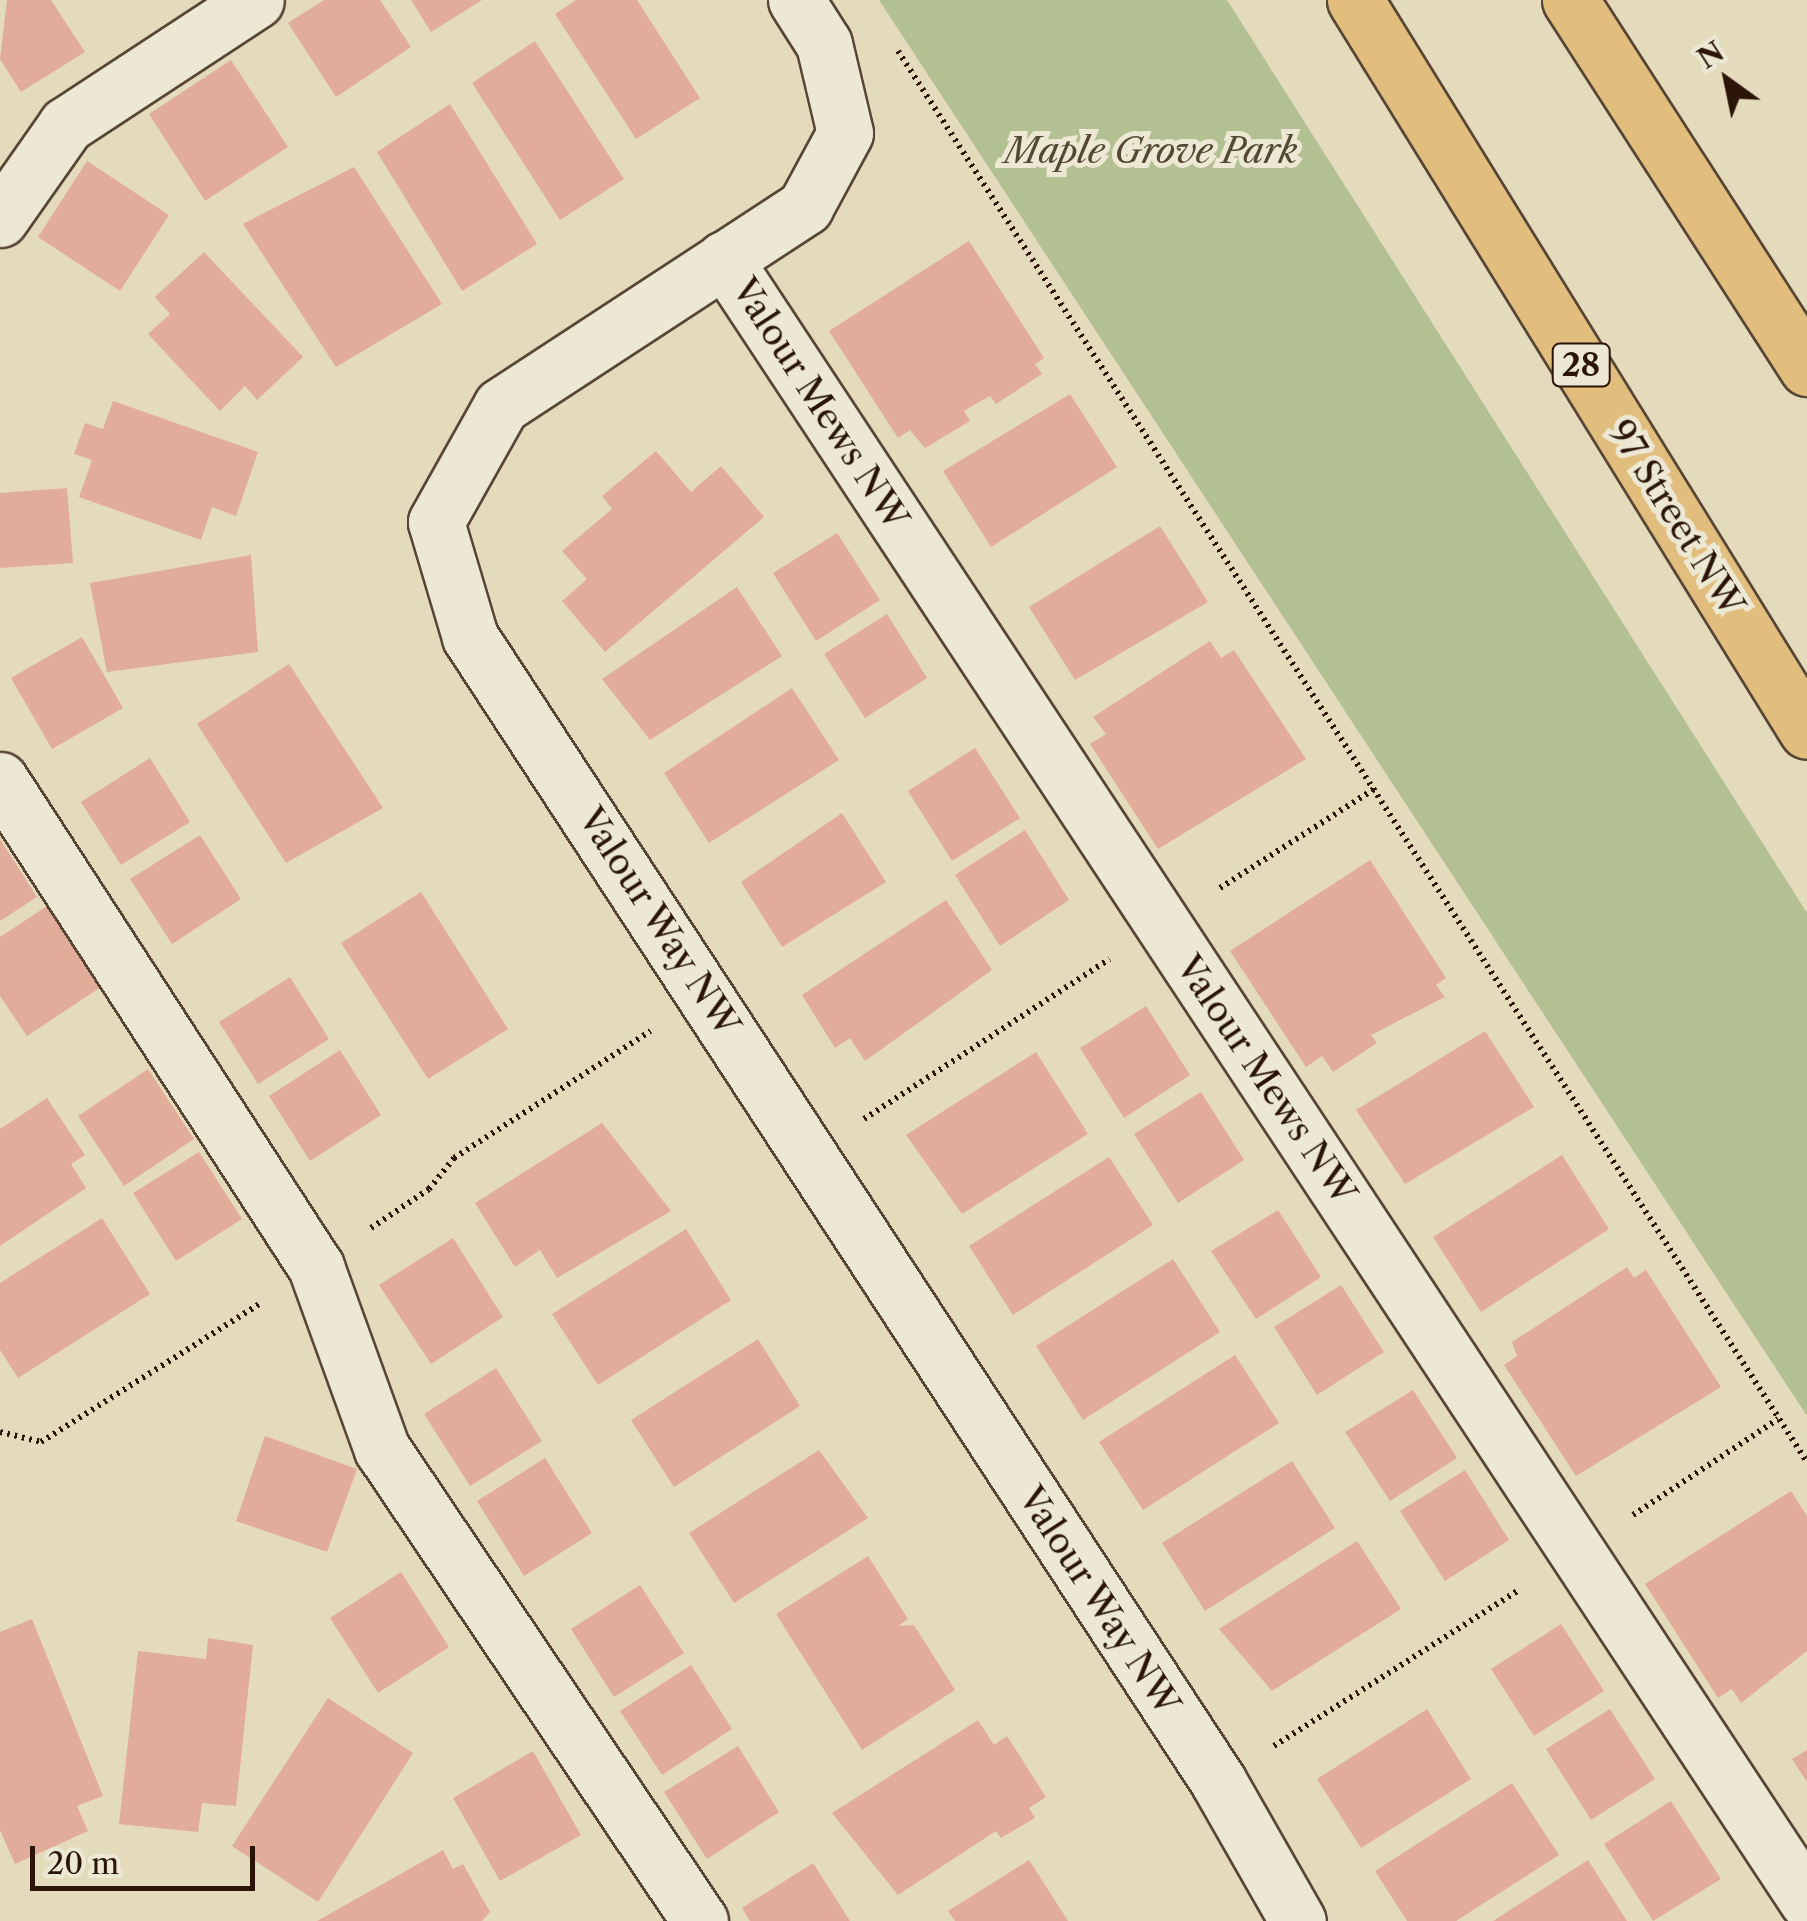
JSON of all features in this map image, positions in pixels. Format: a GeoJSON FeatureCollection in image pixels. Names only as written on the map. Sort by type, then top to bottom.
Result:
{"type":"FeatureCollection","features":[{"type":"Feature","properties":{"kind":"main road","name":"97 Street NW"},"geometry":{"type":"LineString","coordinates":[[1355,0],[1807,731]]}},
{"type":"Feature","properties":{"kind":"main road"},"geometry":{"type":"LineString","coordinates":[[1570,0],[1807,368]]}},
{"type":"Feature","properties":{"kind":"street"},"geometry":{"type":"LineString","coordinates":[[0,219],[66,125],[256,0]]}},
{"type":"Feature","properties":{"kind":"street","name":"Valour Way NW"},"geometry":{"type":"LineString","coordinates":[[796,0],[824,44],[845,133],[805,206],[501,406],[436,522],[470,637],[708,994],[1218,1781],[1298,1921]]}},
{"type":"Feature","properties":{"kind":"street","name":"Valour Mews NW"},"geometry":{"type":"LineString","coordinates":[[724,259],[1807,1901]]}},
{"type":"Feature","properties":{"kind":"street"},"geometry":{"type":"LineString","coordinates":[[0,780],[316,1266],[382,1449],[700,1921]]}},
{"type":"Feature","properties":{"kind":"path"},"geometry":{"type":"LineString","coordinates":[[894,46],[1807,1462]]}},
{"type":"Feature","properties":{"kind":"path"},"geometry":{"type":"LineString","coordinates":[[1204,898],[1374,789]]}},
{"type":"Feature","properties":{"kind":"path"},"geometry":{"type":"LineString","coordinates":[[809,1154],[1119,953]]}},
{"type":"Feature","properties":{"kind":"path"},"geometry":{"type":"LineString","coordinates":[[365,1232],[429,1189],[454,1158],[708,994]]}},
{"type":"Feature","properties":{"kind":"path"},"geometry":{"type":"LineString","coordinates":[[0,1432],[41,1442],[267,1298]]}},
{"type":"Feature","properties":{"kind":"path"},"geometry":{"type":"LineString","coordinates":[[1618,1526],[1778,1418]]}},
{"type":"Feature","properties":{"kind":"path"},"geometry":{"type":"LineString","coordinates":[[1218,1781],[1526,1585]]}},
{"type":"Feature","properties":{"kind":"green space","name":"Maple Grove Park"},"geometry":{"type":"Polygon","coordinates":[[[879,0],[1227,0],[1807,913],[1807,1416],[879,0]]]}},
{"type":"Feature","properties":{"kind":"building"},"geometry":{"type":"Polygon","coordinates":[[[7,0],[51,0],[85,52],[21,92],[0,59],[7,0]]]}},
{"type":"Feature","properties":{"kind":"building"},"geometry":{"type":"Polygon","coordinates":[[[324,0],[380,0],[411,47],[336,97],[288,23],[324,0]]]}},
{"type":"Feature","properties":{"kind":"building"},"geometry":{"type":"Polygon","coordinates":[[[411,0],[482,0],[431,32],[411,0]]]}},
{"type":"Feature","properties":{"kind":"building"},"geometry":{"type":"Polygon","coordinates":[[[576,0],[637,0],[700,98],[636,139],[555,14],[576,0]]]}},
{"type":"Feature","properties":{"kind":"building"},"geometry":{"type":"Polygon","coordinates":[[[535,41],[624,179],[560,220],[472,83],[535,41]]]}},
{"type":"Feature","properties":{"kind":"building"},"geometry":{"type":"Polygon","coordinates":[[[231,60],[288,147],[205,201],[149,114],[231,60]]]}},
{"type":"Feature","properties":{"kind":"building"},"geometry":{"type":"Polygon","coordinates":[[[450,104],[537,244],[462,291],[377,152],[450,104]]]}},
{"type":"Feature","properties":{"kind":"building"},"geometry":{"type":"Polygon","coordinates":[[[87,161],[169,215],[120,291],[38,237],[87,161]]]}},
{"type":"Feature","properties":{"kind":"building"},"geometry":{"type":"Polygon","coordinates":[[[354,167],[442,304],[336,367],[243,224],[354,167]]]}},
{"type":"Feature","properties":{"kind":"building"},"geometry":{"type":"Polygon","coordinates":[[[969,241],[1044,358],[1035,364],[1042,374],[996,404],[990,396],[964,411],[970,421],[925,448],[910,430],[898,438],[829,331],[969,241]]]}},
{"type":"Feature","properties":{"kind":"building"},"geometry":{"type":"Polygon","coordinates":[[[204,252],[303,357],[257,400],[245,386],[220,411],[148,334],[170,314],[155,297],[204,252]]]}},
{"type":"Feature","properties":{"kind":"building"},"geometry":{"type":"Polygon","coordinates":[[[1070,394],[1117,467],[991,547],[943,471],[1070,394]]]}},
{"type":"Feature","properties":{"kind":"building"},"geometry":{"type":"Polygon","coordinates":[[[113,401],[258,452],[236,516],[212,507],[201,540],[79,497],[92,460],[74,454],[85,423],[103,429],[113,401]]]}},
{"type":"Feature","properties":{"kind":"building"},"geometry":{"type":"Polygon","coordinates":[[[656,451],[691,492],[721,466],[764,517],[605,652],[562,601],[587,579],[562,551],[612,509],[602,496],[656,451]]]}},
{"type":"Feature","properties":{"kind":"building"},"geometry":{"type":"Polygon","coordinates":[[[67,488],[73,563],[0,568],[0,493],[67,488]]]}},
{"type":"Feature","properties":{"kind":"building"},"geometry":{"type":"Polygon","coordinates":[[[1160,526],[1208,602],[1075,680],[1029,607],[1160,526]]]}},
{"type":"Feature","properties":{"kind":"building"},"geometry":{"type":"Polygon","coordinates":[[[837,533],[880,600],[816,641],[773,573],[837,533]]]}},
{"type":"Feature","properties":{"kind":"building"},"geometry":{"type":"Polygon","coordinates":[[[251,555],[258,652],[107,672],[90,583],[251,555]]]}},
{"type":"Feature","properties":{"kind":"building"},"geometry":{"type":"Polygon","coordinates":[[[737,587],[782,656],[650,740],[602,679],[737,587]]]}},
{"type":"Feature","properties":{"kind":"building"},"geometry":{"type":"Polygon","coordinates":[[[887,614],[927,678],[865,718],[824,654],[887,614]]]}},
{"type":"Feature","properties":{"kind":"building"},"geometry":{"type":"Polygon","coordinates":[[[82,637],[123,708],[52,749],[11,678],[82,637]]]}},
{"type":"Feature","properties":{"kind":"building"},"geometry":{"type":"Polygon","coordinates":[[[1210,641],[1221,658],[1234,650],[1306,759],[1158,849],[1090,744],[1106,734],[1093,717],[1210,641]]]}},
{"type":"Feature","properties":{"kind":"building"},"geometry":{"type":"Polygon","coordinates":[[[289,664],[383,808],[286,863],[197,724],[289,664]]]}},
{"type":"Feature","properties":{"kind":"building"},"geometry":{"type":"Polygon","coordinates":[[[792,688],[839,760],[709,843],[664,773],[792,688]]]}},
{"type":"Feature","properties":{"kind":"building"},"geometry":{"type":"Polygon","coordinates":[[[975,748],[1020,818],[952,861],[908,791],[975,748]]]}},
{"type":"Feature","properties":{"kind":"building"},"geometry":{"type":"Polygon","coordinates":[[[150,758],[190,822],[121,865],[81,802],[150,758]]]}},
{"type":"Feature","properties":{"kind":"building"},"geometry":{"type":"Polygon","coordinates":[[[842,813],[886,882],[782,947],[741,882],[842,813]]]}},
{"type":"Feature","properties":{"kind":"building"},"geometry":{"type":"Polygon","coordinates":[[[1025,830],[1069,900],[1000,946],[955,875],[1025,830]]]}},
{"type":"Feature","properties":{"kind":"building"},"geometry":{"type":"Polygon","coordinates":[[[200,835],[241,899],[172,944],[130,879],[200,835]]]}},
{"type":"Feature","properties":{"kind":"building"},"geometry":{"type":"Polygon","coordinates":[[[0,839],[37,897],[0,921],[0,839]]]}},
{"type":"Feature","properties":{"kind":"building"},"geometry":{"type":"Polygon","coordinates":[[[1370,860],[1446,978],[1436,985],[1445,997],[1371,1035],[1377,1043],[1333,1072],[1322,1056],[1306,1067],[1230,951],[1370,860]]]}},
{"type":"Feature","properties":{"kind":"building"},"geometry":{"type":"Polygon","coordinates":[[[421,892],[508,1029],[428,1079],[341,943],[421,892]]]}},
{"type":"Feature","properties":{"kind":"building"},"geometry":{"type":"Polygon","coordinates":[[[946,900],[992,970],[865,1061],[850,1038],[835,1048],[802,995],[946,900]]]}},
{"type":"Feature","properties":{"kind":"building"},"geometry":{"type":"Polygon","coordinates":[[[47,906],[101,987],[27,1036],[0,996],[0,937],[47,906]]]}},
{"type":"Feature","properties":{"kind":"building"},"geometry":{"type":"Polygon","coordinates":[[[290,977],[329,1039],[258,1084],[219,1022],[290,977]]]}},
{"type":"Feature","properties":{"kind":"building"},"geometry":{"type":"Polygon","coordinates":[[[1146,1006],[1190,1075],[1124,1118],[1080,1048],[1146,1006]]]}},
{"type":"Feature","properties":{"kind":"building"},"geometry":{"type":"Polygon","coordinates":[[[1485,1031],[1534,1107],[1405,1184],[1356,1110],[1485,1031]]]}},
{"type":"Feature","properties":{"kind":"building"},"geometry":{"type":"Polygon","coordinates":[[[340,1050],[381,1115],[310,1161],[269,1096],[340,1050]]]}},
{"type":"Feature","properties":{"kind":"building"},"geometry":{"type":"Polygon","coordinates":[[[1036,1052],[1088,1134],[962,1214],[906,1135],[1036,1052]]]}},
{"type":"Feature","properties":{"kind":"building"},"geometry":{"type":"Polygon","coordinates":[[[148,1069],[194,1139],[124,1186],[78,1116],[148,1069]]]}},
{"type":"Feature","properties":{"kind":"building"},"geometry":{"type":"Polygon","coordinates":[[[1201,1092],[1244,1160],[1178,1203],[1134,1134],[1201,1092]]]}},
{"type":"Feature","properties":{"kind":"building"},"geometry":{"type":"Polygon","coordinates":[[[47,1098],[85,1155],[71,1164],[86,1188],[0,1246],[0,1129],[47,1098]]]}},
{"type":"Feature","properties":{"kind":"building"},"geometry":{"type":"Polygon","coordinates":[[[602,1123],[671,1211],[557,1278],[540,1250],[515,1267],[475,1203],[602,1123]]]}},
{"type":"Feature","properties":{"kind":"building"},"geometry":{"type":"Polygon","coordinates":[[[199,1152],[242,1219],[176,1261],[133,1193],[199,1152]]]}},
{"type":"Feature","properties":{"kind":"building"},"geometry":{"type":"Polygon","coordinates":[[[1562,1155],[1609,1229],[1481,1312],[1433,1237],[1562,1155]]]}},
{"type":"Feature","properties":{"kind":"building"},"geometry":{"type":"Polygon","coordinates":[[[1109,1157],[1153,1225],[1013,1315],[969,1246],[1109,1157]]]}},
{"type":"Feature","properties":{"kind":"building"},"geometry":{"type":"Polygon","coordinates":[[[1278,1210],[1321,1277],[1256,1319],[1211,1251],[1278,1210]]]}},
{"type":"Feature","properties":{"kind":"building"},"geometry":{"type":"Polygon","coordinates":[[[102,1218],[150,1294],[18,1378],[0,1350],[0,1283],[102,1218]]]}},
{"type":"Feature","properties":{"kind":"building"},"geometry":{"type":"Polygon","coordinates":[[[686,1229],[731,1300],[598,1385],[552,1314],[686,1229]]]}},
{"type":"Feature","properties":{"kind":"building"},"geometry":{"type":"Polygon","coordinates":[[[453,1238],[503,1317],[431,1364],[379,1285],[453,1238]]]}},
{"type":"Feature","properties":{"kind":"building"},"geometry":{"type":"Polygon","coordinates":[[[1173,1259],[1220,1332],[1083,1420],[1036,1346],[1173,1259]]]}},
{"type":"Feature","properties":{"kind":"building"},"geometry":{"type":"Polygon","coordinates":[[[1627,1267],[1634,1278],[1646,1270],[1721,1387],[1576,1476],[1504,1365],[1517,1356],[1512,1342],[1627,1267]]]}},
{"type":"Feature","properties":{"kind":"building"},"geometry":{"type":"Polygon","coordinates":[[[1341,1285],[1384,1352],[1317,1395],[1274,1327],[1341,1285]]]}},
{"type":"Feature","properties":{"kind":"building"},"geometry":{"type":"Polygon","coordinates":[[[758,1339],[800,1406],[674,1487],[631,1420],[758,1339]]]}},
{"type":"Feature","properties":{"kind":"building"},"geometry":{"type":"Polygon","coordinates":[[[1235,1355],[1279,1423],[1143,1510],[1099,1442],[1235,1355]]]}},
{"type":"Feature","properties":{"kind":"building"},"geometry":{"type":"Polygon","coordinates":[[[496,1368],[542,1441],[470,1486],[424,1414],[496,1368]]]}},
{"type":"Feature","properties":{"kind":"building"},"geometry":{"type":"Polygon","coordinates":[[[1413,1390],[1457,1458],[1390,1501],[1345,1432],[1413,1390]]]}},
{"type":"Feature","properties":{"kind":"building"},"geometry":{"type":"Polygon","coordinates":[[[265,1436],[357,1469],[327,1552],[236,1521],[265,1436]]]}},
{"type":"Feature","properties":{"kind":"building"},"geometry":{"type":"Polygon","coordinates":[[[819,1450],[868,1518],[734,1603],[689,1533],[819,1450]]]}},
{"type":"Feature","properties":{"kind":"building"},"geometry":{"type":"Polygon","coordinates":[[[545,1458],[592,1533],[524,1576],[477,1501],[545,1458]]]}},
{"type":"Feature","properties":{"kind":"building"},"geometry":{"type":"Polygon","coordinates":[[[1292,1461],[1335,1528],[1205,1611],[1162,1543],[1292,1461]]]}},
{"type":"Feature","properties":{"kind":"building"},"geometry":{"type":"Polygon","coordinates":[[[1465,1470],[1509,1540],[1445,1581],[1400,1511],[1465,1470]]]}},
{"type":"Feature","properties":{"kind":"building"},"geometry":{"type":"Polygon","coordinates":[[[1791,1491],[1807,1516],[1807,1651],[1741,1703],[1732,1689],[1718,1698],[1645,1584],[1791,1491]]]}},
{"type":"Feature","properties":{"kind":"building"},"geometry":{"type":"Polygon","coordinates":[[[1357,1541],[1401,1609],[1272,1691],[1219,1629],[1357,1541]]]}},
{"type":"Feature","properties":{"kind":"building"},"geometry":{"type":"Polygon","coordinates":[[[868,1556],[908,1619],[898,1626],[914,1625],[955,1690],[862,1750],[776,1614],[868,1556]]]}},
{"type":"Feature","properties":{"kind":"building"},"geometry":{"type":"Polygon","coordinates":[[[401,1572],[449,1647],[378,1693],[330,1618],[401,1572]]]}},
{"type":"Feature","properties":{"kind":"building"},"geometry":{"type":"Polygon","coordinates":[[[640,1585],[684,1653],[614,1697],[571,1629],[640,1585]]]}},
{"type":"Feature","properties":{"kind":"building"},"geometry":{"type":"Polygon","coordinates":[[[32,1619],[103,1796],[77,1806],[88,1831],[15,1864],[0,1830],[0,1632],[32,1619]]]}},
{"type":"Feature","properties":{"kind":"building"},"geometry":{"type":"Polygon","coordinates":[[[1561,1624],[1604,1691],[1534,1736],[1491,1669],[1561,1624]]]}},
{"type":"Feature","properties":{"kind":"building"},"geometry":{"type":"Polygon","coordinates":[[[208,1638],[253,1645],[236,1806],[202,1803],[198,1832],[119,1824],[138,1651],[206,1659],[208,1638]]]}},
{"type":"Feature","properties":{"kind":"building"},"geometry":{"type":"Polygon","coordinates":[[[691,1665],[732,1729],[662,1775],[620,1711],[691,1665]]]}},
{"type":"Feature","properties":{"kind":"building"},"geometry":{"type":"Polygon","coordinates":[[[328,1698],[413,1753],[318,1902],[232,1846],[328,1698]]]}},
{"type":"Feature","properties":{"kind":"building"},"geometry":{"type":"Polygon","coordinates":[[[1427,1709],[1471,1779],[1361,1848],[1317,1779],[1427,1709]]]}},
{"type":"Feature","properties":{"kind":"building"},"geometry":{"type":"Polygon","coordinates":[[[1610,1709],[1655,1779],[1591,1820],[1546,1749],[1610,1709]]]}},
{"type":"Feature","properties":{"kind":"building"},"geometry":{"type":"Polygon","coordinates":[[[978,1720],[994,1745],[1007,1736],[1046,1797],[1029,1808],[1035,1818],[1001,1838],[996,1831],[898,1895],[832,1813],[978,1720]]]}},
{"type":"Feature","properties":{"kind":"building"},"geometry":{"type":"Polygon","coordinates":[[[738,1746],[779,1812],[707,1859],[664,1792],[738,1746]]]}},
{"type":"Feature","properties":{"kind":"building"},"geometry":{"type":"Polygon","coordinates":[[[1807,1750],[1807,1782],[1792,1759],[1807,1750]]]}},
{"type":"Feature","properties":{"kind":"building"},"geometry":{"type":"Polygon","coordinates":[[[533,1751],[581,1835],[500,1881],[453,1798],[533,1751]]]}},
{"type":"Feature","properties":{"kind":"building"},"geometry":{"type":"Polygon","coordinates":[[[1512,1783],[1559,1855],[1456,1921],[1407,1921],[1375,1871],[1512,1783]]]}},
{"type":"Feature","properties":{"kind":"building"},"geometry":{"type":"Polygon","coordinates":[[[1671,1801],[1721,1879],[1653,1921],[1604,1844],[1671,1801]]]}},
{"type":"Feature","properties":{"kind":"building"},"geometry":{"type":"Polygon","coordinates":[[[443,1850],[453,1869],[463,1864],[490,1912],[482,1921],[317,1921],[443,1850]]]}},
{"type":"Feature","properties":{"kind":"building"},"geometry":{"type":"Polygon","coordinates":[[[1029,1860],[1068,1921],[955,1921],[948,1911],[1029,1860]]]}},
{"type":"Feature","properties":{"kind":"building"},"geometry":{"type":"Polygon","coordinates":[[[1588,1860],[1627,1921],[1493,1921],[1588,1860]]]}},
{"type":"Feature","properties":{"kind":"building"},"geometry":{"type":"Polygon","coordinates":[[[813,1863],[850,1921],[750,1921],[742,1908],[813,1863]]]}}]}
